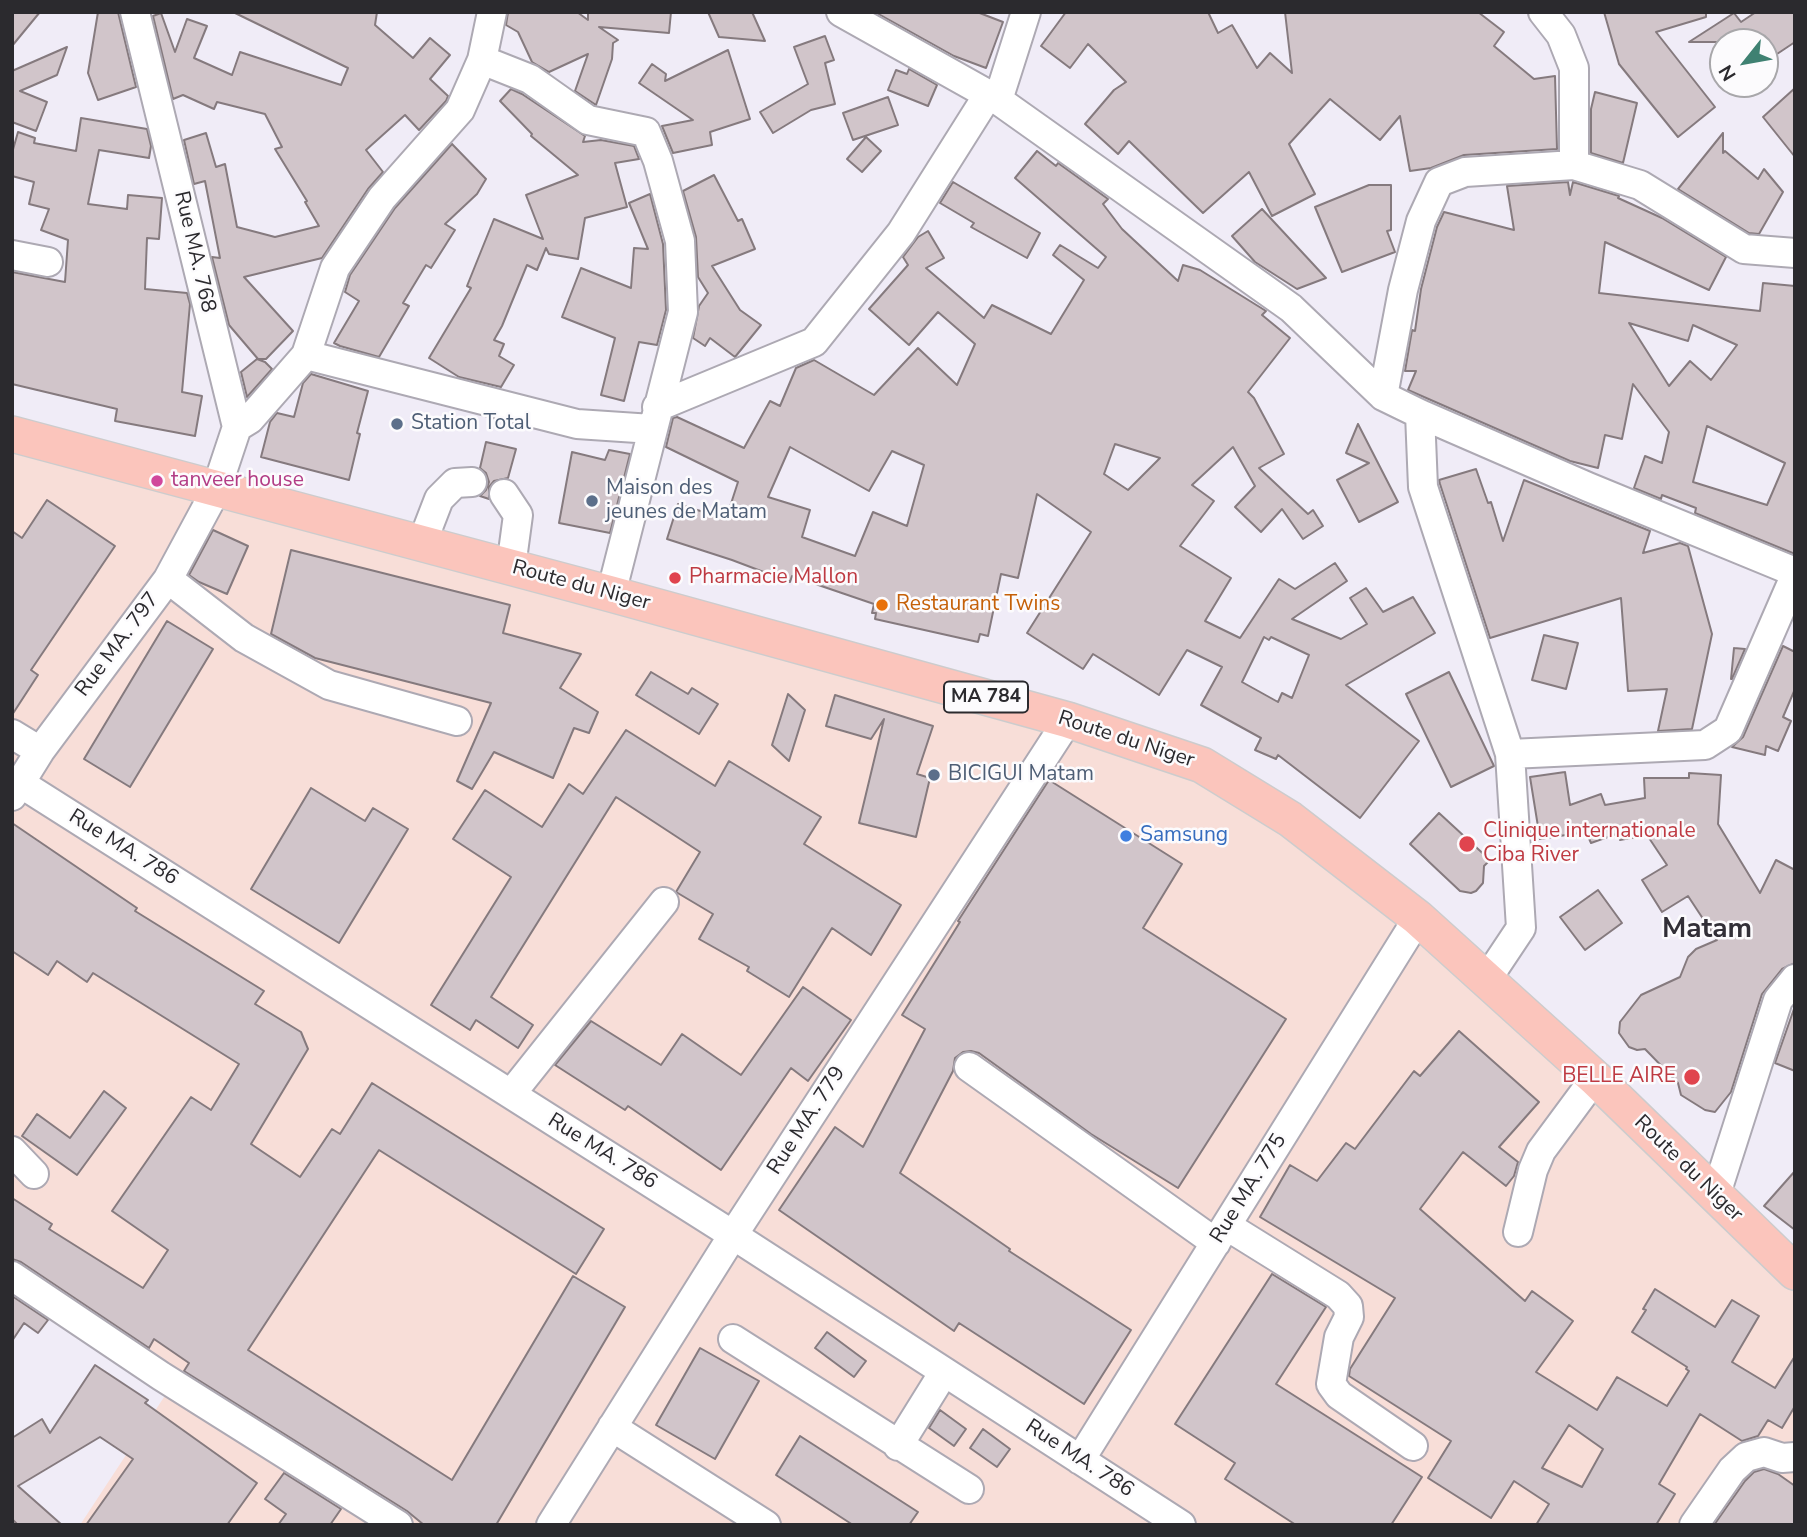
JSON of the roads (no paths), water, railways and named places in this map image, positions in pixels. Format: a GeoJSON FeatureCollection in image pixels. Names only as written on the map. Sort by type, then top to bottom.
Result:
{"type":"FeatureCollection","features":[{"type":"Feature","properties":{"kind":"main road","name":"Route du Niger"},"geometry":{"type":"LineString","coordinates":[[12,434],[611,593],[1068,720],[1202,765],[1290,819],[1418,918],[1595,1078],[1795,1272]]}},
{"type":"Feature","properties":{"kind":"street","name":"Rue MA. 768"},"geometry":{"type":"LineString","coordinates":[[135,12],[237,427]]}},
{"type":"Feature","properties":{"kind":"street"},"geometry":{"type":"LineString","coordinates":[[216,490],[237,427],[250,419],[306,355],[335,268],[382,198],[460,110],[482,60],[492,12]]}},
{"type":"Feature","properties":{"kind":"street"},"geometry":{"type":"LineString","coordinates":[[841,12],[993,97],[1291,308],[1383,396],[1795,574],[1728,730],[1705,745],[1510,754]]}},
{"type":"Feature","properties":{"kind":"street"},"geometry":{"type":"LineString","coordinates":[[306,355],[577,424],[654,418],[814,342],[901,233],[993,97],[1026,12]]}},
{"type":"Feature","properties":{"kind":"street"},"geometry":{"type":"LineString","coordinates":[[1543,12],[1561,35],[1574,68],[1574,165]]}},
{"type":"Feature","properties":{"kind":"street"},"geometry":{"type":"LineString","coordinates":[[482,60],[530,79],[589,120],[646,132],[658,161],[680,241],[683,312],[611,593]]}},
{"type":"Feature","properties":{"kind":"street"},"geometry":{"type":"LineString","coordinates":[[1383,396],[1403,290],[1421,221],[1439,182],[1465,172],[1574,165],[1640,185],[1744,249],[1795,253]]}},
{"type":"Feature","properties":{"kind":"street"},"geometry":{"type":"LineString","coordinates":[[12,255],[48,262]]}},
{"type":"Feature","properties":{"kind":"street"},"geometry":{"type":"LineString","coordinates":[[1420,414],[1423,487],[1510,754],[1521,928],[1487,979]]}},
{"type":"Feature","properties":{"kind":"street"},"geometry":{"type":"LineString","coordinates":[[422,543],[439,499],[455,483],[472,482]]}},
{"type":"Feature","properties":{"kind":"street","name":"Rue MA. 797"},"geometry":{"type":"LineString","coordinates":[[16,789],[40,751],[168,579],[216,490]]}},
{"type":"Feature","properties":{"kind":"street"},"geometry":{"type":"LineString","coordinates":[[504,494],[518,515],[511,567]]}},
{"type":"Feature","properties":{"kind":"street"},"geometry":{"type":"LineString","coordinates":[[168,579],[244,638],[329,685],[457,721]]}},
{"type":"Feature","properties":{"kind":"street","name":"Rue MA. 779"},"geometry":{"type":"LineString","coordinates":[[551,1525],[733,1235],[1068,720]]}},
{"type":"Feature","properties":{"kind":"street"},"geometry":{"type":"LineString","coordinates":[[12,734],[40,751]]}},
{"type":"Feature","properties":{"kind":"street","name":"Rue MA. 786"},"geometry":{"type":"LineString","coordinates":[[16,789],[511,1094],[1181,1525]]}},
{"type":"Feature","properties":{"kind":"street"},"geometry":{"type":"LineString","coordinates":[[511,1094],[664,902]]}},
{"type":"Feature","properties":{"kind":"street","name":"Rue MA. 775"},"geometry":{"type":"LineString","coordinates":[[1080,1460],[1418,918]]}},
{"type":"Feature","properties":{"kind":"street"},"geometry":{"type":"LineString","coordinates":[[1715,1197],[1778,1000],[1795,979]]}},
{"type":"Feature","properties":{"kind":"street"},"geometry":{"type":"LineString","coordinates":[[969,1067],[1221,1234],[1338,1294],[1348,1306],[1349,1317],[1339,1337],[1331,1384],[1339,1395],[1413,1446]]}},
{"type":"Feature","properties":{"kind":"street"},"geometry":{"type":"LineString","coordinates":[[1518,1232],[1533,1170],[1541,1151],[1595,1078]]}},
{"type":"Feature","properties":{"kind":"street"},"geometry":{"type":"LineString","coordinates":[[12,1151],[34,1174]]}},
{"type":"Feature","properties":{"kind":"street"},"geometry":{"type":"LineString","coordinates":[[12,1276],[161,1376],[398,1525]]}},
{"type":"Feature","properties":{"kind":"street"},"geometry":{"type":"LineString","coordinates":[[733,1339],[969,1489]]}},
{"type":"Feature","properties":{"kind":"street"},"geometry":{"type":"LineString","coordinates":[[898,1446],[944,1372]]}},
{"type":"Feature","properties":{"kind":"street"},"geometry":{"type":"LineString","coordinates":[[612,1427],[766,1525]]}},
{"type":"Feature","properties":{"kind":"street"},"geometry":{"type":"LineString","coordinates":[[1694,1525],[1732,1470],[1746,1457],[1764,1452],[1782,1458],[1795,1457]]}},
{"type":"Feature","properties":{"kind":"place","name":"Station Total"},"geometry":{"type":"Point","coordinates":[397,424]}},
{"type":"Feature","properties":{"kind":"place","name":"tanveer house"},"geometry":{"type":"Point","coordinates":[157,481]}},
{"type":"Feature","properties":{"kind":"place","name":"Maison des jeunes de Matam"},"geometry":{"type":"Point","coordinates":[592,501]}},
{"type":"Feature","properties":{"kind":"place","name":"Pharmacie Mallon"},"geometry":{"type":"Point","coordinates":[675,578]}},
{"type":"Feature","properties":{"kind":"place","name":"Restaurant Twins"},"geometry":{"type":"Point","coordinates":[882,605]}},
{"type":"Feature","properties":{"kind":"place","name":"BICIGUI Matam"},"geometry":{"type":"Point","coordinates":[934,775]}},
{"type":"Feature","properties":{"kind":"place","name":"Samsung"},"geometry":{"type":"Point","coordinates":[1126,836]}},
{"type":"Feature","properties":{"kind":"place","name":"Clinique internationale Ciba River"},"geometry":{"type":"Point","coordinates":[1467,844]}},
{"type":"Feature","properties":{"kind":"place","name":"BELLE AIRE"},"geometry":{"type":"Point","coordinates":[1692,1077]}},
{"type":"Feature","properties":{"kind":"district","name":"Matam"},"geometry":{"type":"Point","coordinates":[1707,930]}}]}
